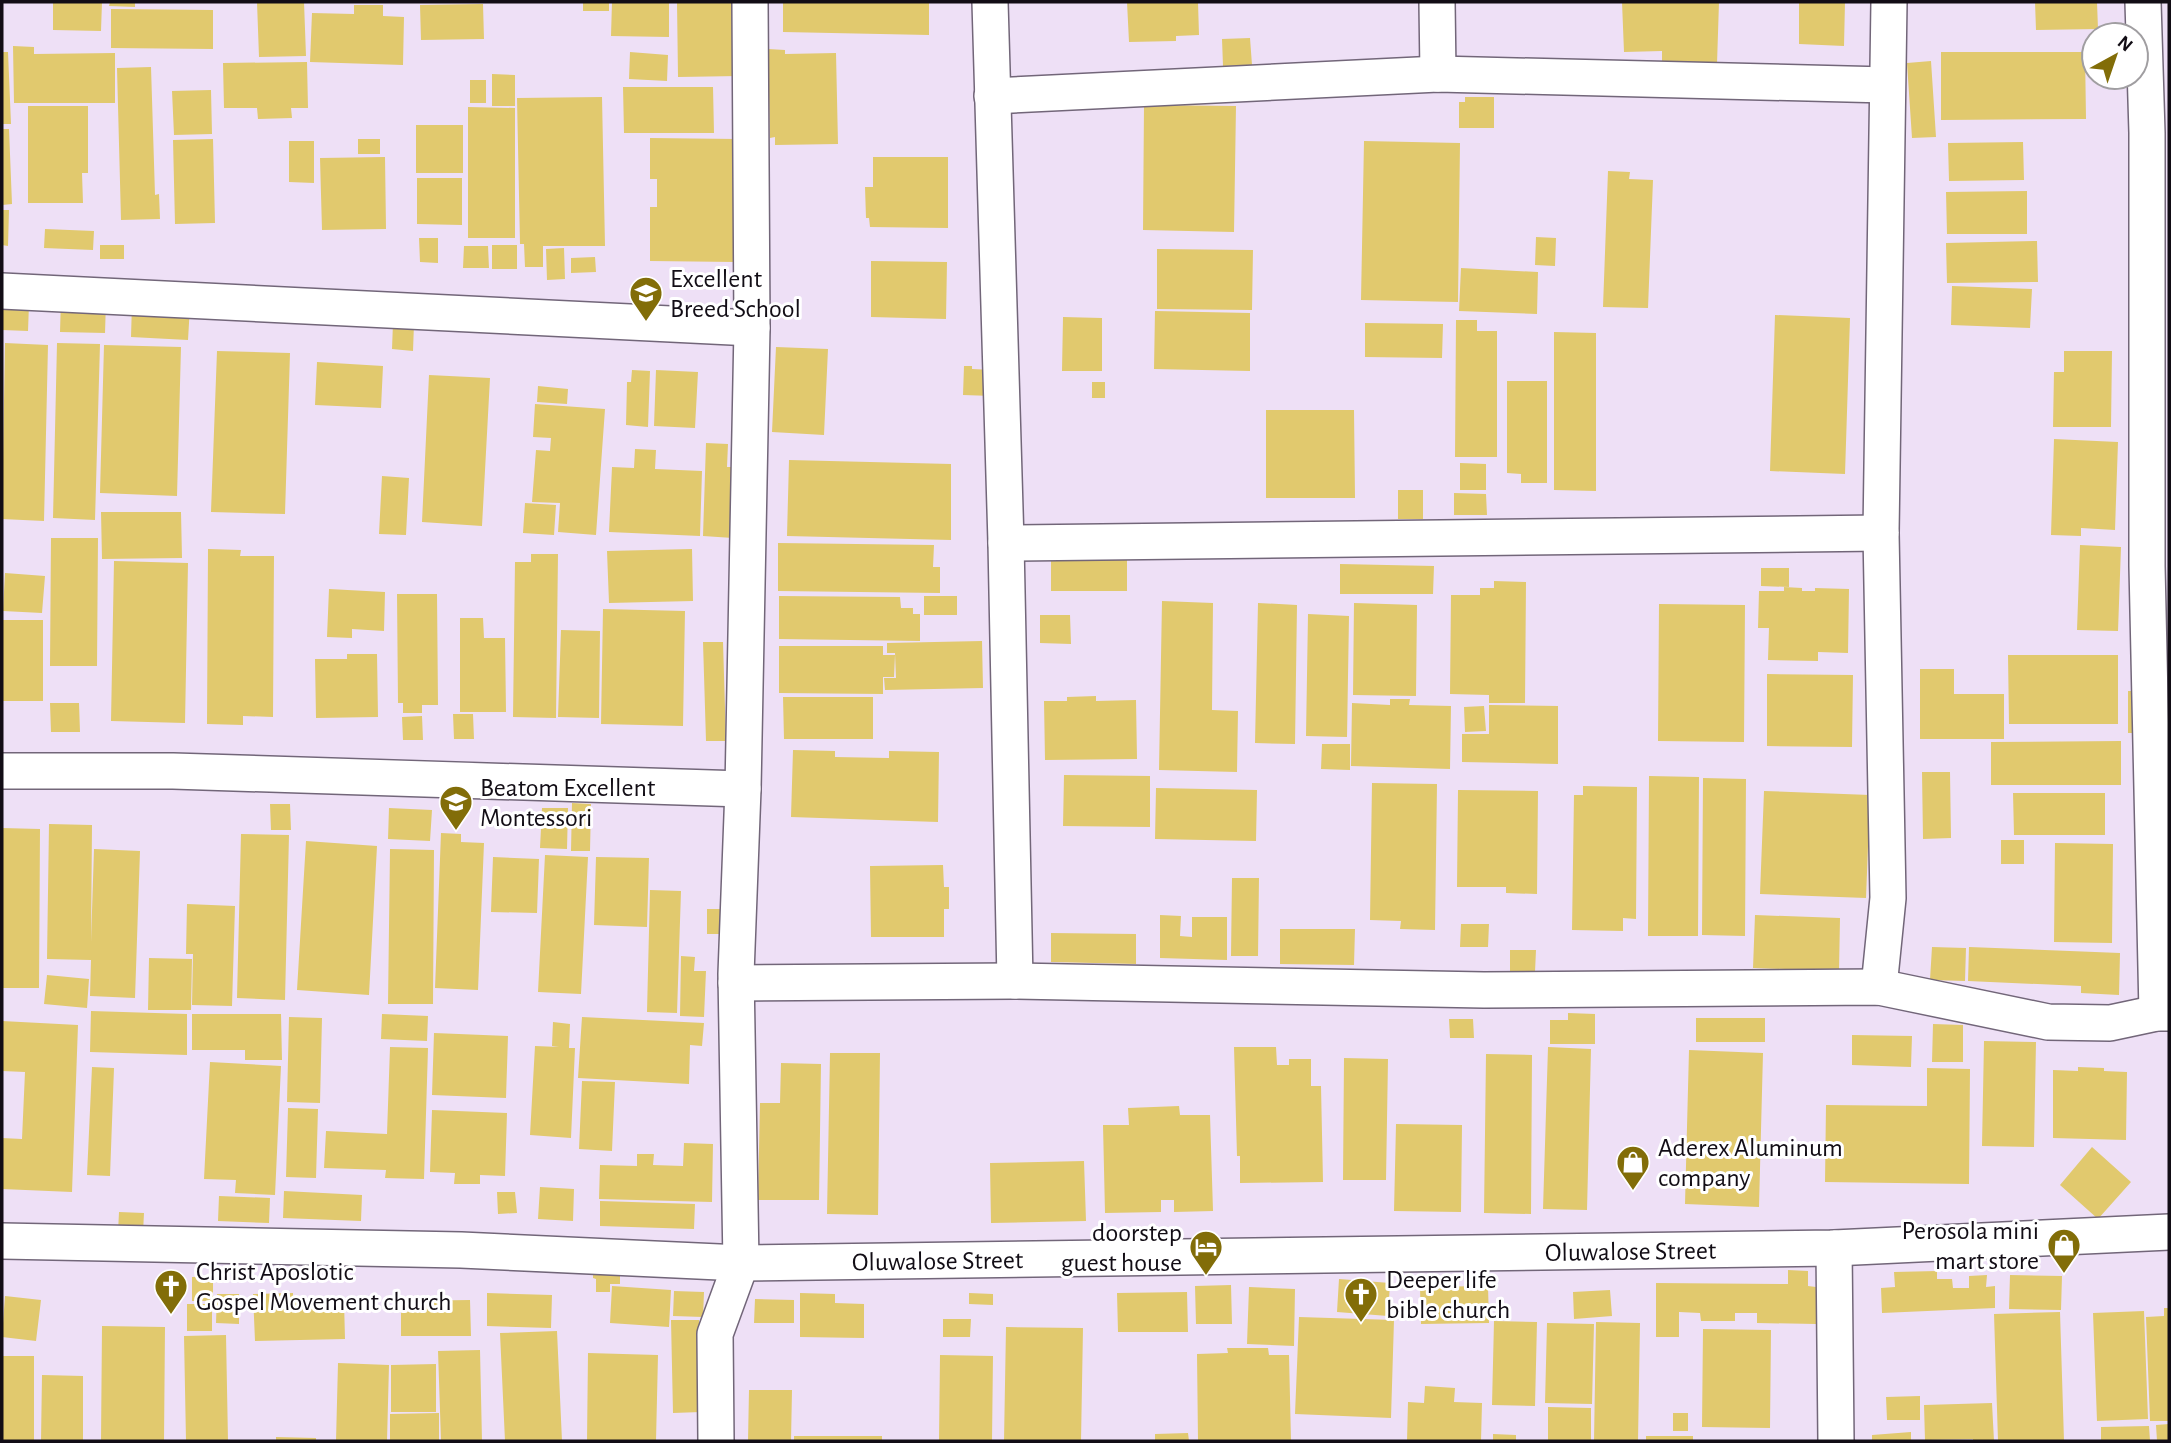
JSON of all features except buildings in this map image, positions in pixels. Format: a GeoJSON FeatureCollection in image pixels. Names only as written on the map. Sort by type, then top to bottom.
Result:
{"type":"FeatureCollection","features":[{"type":"Feature","properties":{"kind":"street"},"geometry":{"type":"LineString","coordinates":[[716,1441],[715,1334],[741,1262],[736,983],[743,789],[751,328],[750,2]]}},
{"type":"Feature","properties":{"kind":"street"},"geometry":{"type":"LineString","coordinates":[[990,2],[1006,542],[1015,981]]}},
{"type":"Feature","properties":{"kind":"street"},"geometry":{"type":"LineString","coordinates":[[1437,2],[1438,74]]}},
{"type":"Feature","properties":{"kind":"street"},"geometry":{"type":"LineString","coordinates":[[1879,987],[1888,898],[1881,533],[1889,2]]}},
{"type":"Feature","properties":{"kind":"street"},"geometry":{"type":"LineString","coordinates":[[736,983],[1015,981],[1484,990],[1879,987],[2048,1022],[2110,1023],[2163,1013],[2158,566],[2158,132],[2143,2]]}},
{"type":"Feature","properties":{"kind":"street"},"geometry":{"type":"LineString","coordinates":[[992,96],[1438,74],[1887,85]]}},
{"type":"Feature","properties":{"kind":"street"},"geometry":{"type":"LineString","coordinates":[[2,291],[751,328]]}},
{"type":"Feature","properties":{"kind":"street"},"geometry":{"type":"LineString","coordinates":[[1006,542],[1881,533]]}},
{"type":"Feature","properties":{"kind":"street"},"geometry":{"type":"LineString","coordinates":[[2,771],[173,771],[743,789]]}},
{"type":"Feature","properties":{"kind":"street","name":"Oluwalose Street"},"geometry":{"type":"LineString","coordinates":[[2,1241],[461,1250],[741,1262],[1834,1248],[2169,1232]]}},
{"type":"Feature","properties":{"kind":"street"},"geometry":{"type":"LineString","coordinates":[[1834,1248],[1836,1441]]}},
{"type":"Feature","properties":{"kind":"place","name":"Excellent Breed School"},"geometry":{"type":"Point","coordinates":[646,323]}},
{"type":"Feature","properties":{"kind":"place","name":"Beatom Excellent Montessori"},"geometry":{"type":"Point","coordinates":[456,832]}},
{"type":"Feature","properties":{"kind":"place","name":"Aderex Aluminum company"},"geometry":{"type":"Point","coordinates":[1633,1192]}},
{"type":"Feature","properties":{"kind":"place","name":"Perosola mini mart store"},"geometry":{"type":"Point","coordinates":[2064,1275]}},
{"type":"Feature","properties":{"kind":"place","name":"doorstep guest house"},"geometry":{"type":"Point","coordinates":[1206,1277]}},
{"type":"Feature","properties":{"kind":"place","name":"Christ Aposlotic Gospel Movement church"},"geometry":{"type":"Point","coordinates":[171,1316]}},
{"type":"Feature","properties":{"kind":"place","name":"Deeper life bible church"},"geometry":{"type":"Point","coordinates":[1361,1324]}}]}
